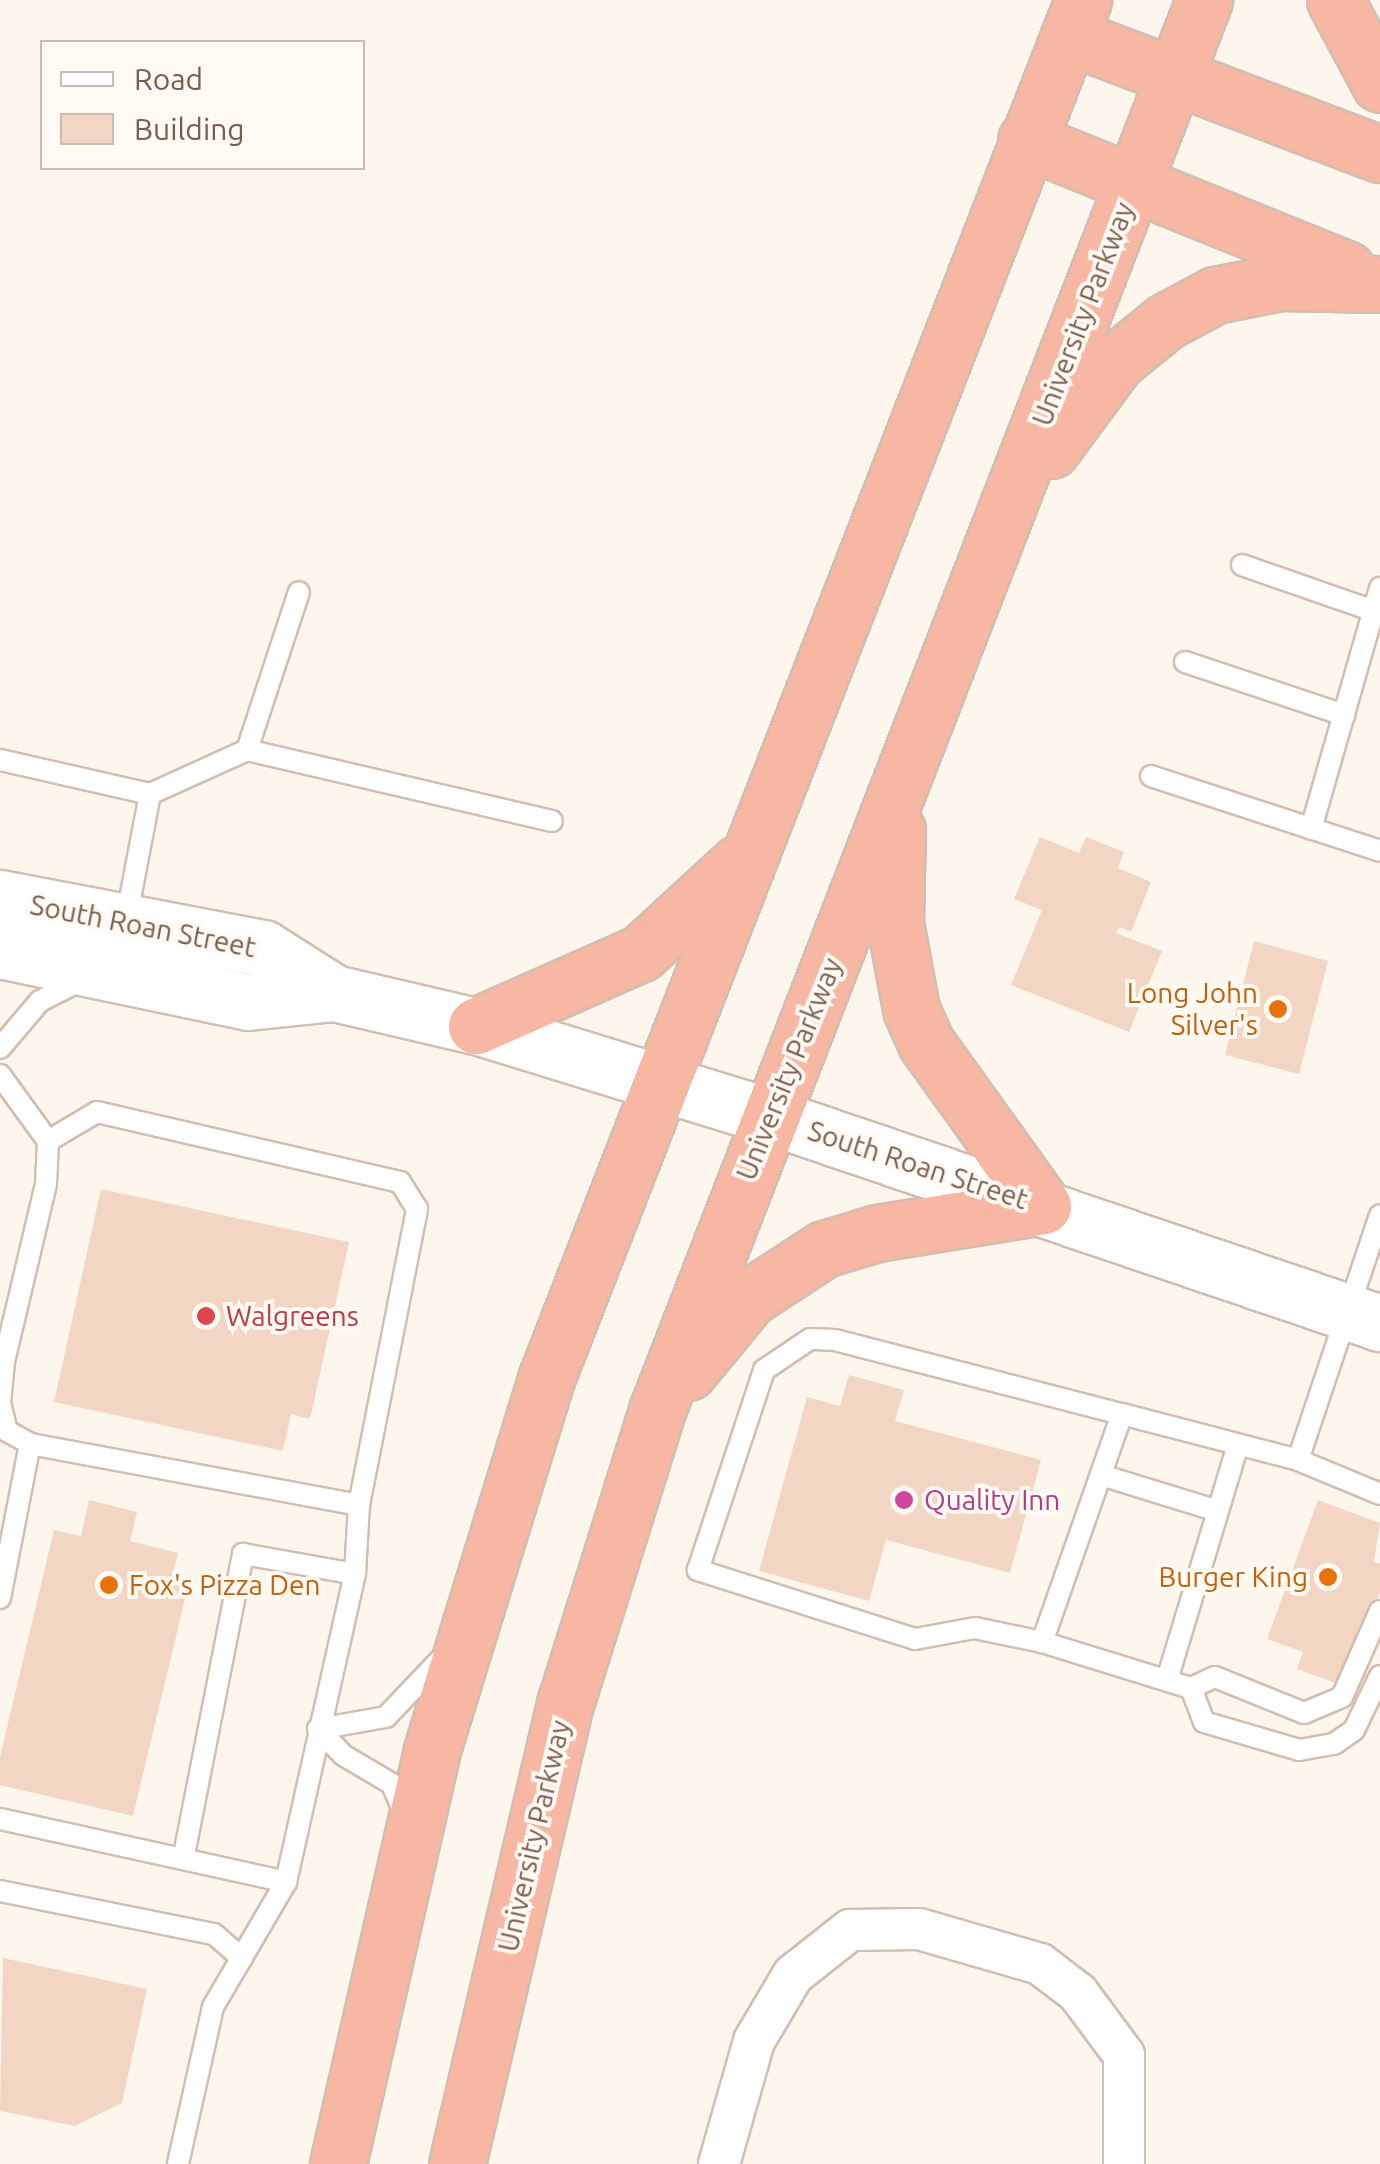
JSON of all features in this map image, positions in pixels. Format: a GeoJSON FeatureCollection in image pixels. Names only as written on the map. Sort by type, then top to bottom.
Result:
{"type":"FeatureCollection","features":[{"type":"Feature","properties":{"kind":"highway","name":"University Parkway"},"geometry":{"type":"LineString","coordinates":[[457,2164],[566,1701],[658,1408],[1204,0]]}},
{"type":"Feature","properties":{"kind":"highway"},"geometry":{"type":"LineString","coordinates":[[1335,0],[1380,84]]}},
{"type":"Feature","properties":{"kind":"highway"},"geometry":{"type":"LineString","coordinates":[[338,2164],[412,1831],[466,1629],[546,1379],[1076,18],[1175,76],[1380,154]]}},
{"type":"Feature","properties":{"kind":"highway"},"geometry":{"type":"LineString","coordinates":[[1026,140],[1380,283]]}},
{"type":"Feature","properties":{"kind":"highway"},"geometry":{"type":"LineString","coordinates":[[1008,509],[1116,362],[1164,322],[1216,296],[1280,282],[1380,283]]}},
{"type":"Feature","properties":{"kind":"highway"},"geometry":{"type":"LineString","coordinates":[[658,1408],[749,1298],[824,1249],[877,1233],[1043,1206],[941,1066],[910,1009],[895,923],[897,797]]}},
{"type":"Feature","properties":{"kind":"highway"},"geometry":{"type":"LineString","coordinates":[[476,1026],[641,953],[756,846]]}},
{"type":"Feature","properties":{"kind":"main road","name":"South Roan Street"},"geometry":{"type":"LineString","coordinates":[[0,898],[263,948],[334,994]]}},
{"type":"Feature","properties":{"kind":"main road","name":"South Roan Street"},"geometry":{"type":"LineString","coordinates":[[0,950],[248,1002],[334,994],[476,1026],[770,1116],[1043,1206],[1361,1318]]}},
{"type":"Feature","properties":{"kind":"street"},"geometry":{"type":"LineString","coordinates":[[719,2164],[754,2041],[793,1975],[850,1930],[919,1928],[1040,1964],[1078,1992],[1124,2056],[1124,2164]]}},
{"type":"Feature","properties":{"kind":"lane"},"geometry":{"type":"LineString","coordinates":[[1242,564],[1374,611]]}},
{"type":"Feature","properties":{"kind":"lane"},"geometry":{"type":"LineString","coordinates":[[1311,829],[1380,588]]}},
{"type":"Feature","properties":{"kind":"lane"},"geometry":{"type":"LineString","coordinates":[[247,750],[299,592]]}},
{"type":"Feature","properties":{"kind":"lane"},"geometry":{"type":"LineString","coordinates":[[1185,662],[1344,715]]}},
{"type":"Feature","properties":{"kind":"lane"},"geometry":{"type":"LineString","coordinates":[[0,760],[150,794],[247,750],[552,821]]}},
{"type":"Feature","properties":{"kind":"lane"},"geometry":{"type":"LineString","coordinates":[[1151,776],[1380,852]]}},
{"type":"Feature","properties":{"kind":"lane"},"geometry":{"type":"LineString","coordinates":[[125,922],[150,794]]}},
{"type":"Feature","properties":{"kind":"lane"},"geometry":{"type":"LineString","coordinates":[[0,1048],[59,986],[106,974]]}},
{"type":"Feature","properties":{"kind":"lane"},"geometry":{"type":"LineString","coordinates":[[0,1075],[48,1141],[46,1184],[4,1362],[0,1403],[7,1431],[30,1444],[359,1505]]}},
{"type":"Feature","properties":{"kind":"lane"},"geometry":{"type":"LineString","coordinates":[[48,1141],[97,1112],[400,1182],[416,1209],[359,1505],[355,1574],[286,1882],[213,2008],[178,2164]]}},
{"type":"Feature","properties":{"kind":"lane"},"geometry":{"type":"LineString","coordinates":[[1298,1460],[1361,1318],[1380,1215]]}},
{"type":"Feature","properties":{"kind":"lane"},"geometry":{"type":"LineString","coordinates":[[1380,1494],[1298,1460],[836,1340],[810,1339],[764,1370],[698,1570],[915,1639],[975,1628],[1042,1642],[1192,1688],[1215,1677],[1304,1712],[1324,1709],[1352,1684],[1380,1611]]}},
{"type":"Feature","properties":{"kind":"lane"},"geometry":{"type":"LineString","coordinates":[[1042,1642],[1122,1414]]}},
{"type":"Feature","properties":{"kind":"lane"},"geometry":{"type":"LineString","coordinates":[[0,1598],[30,1444]]}},
{"type":"Feature","properties":{"kind":"lane"},"geometry":{"type":"LineString","coordinates":[[1167,1680],[1238,1445]]}},
{"type":"Feature","properties":{"kind":"lane"},"geometry":{"type":"LineString","coordinates":[[1101,1474],[1218,1511]]}},
{"type":"Feature","properties":{"kind":"lane"},"geometry":{"type":"LineString","coordinates":[[184,1855],[243,1554],[355,1574]]}},
{"type":"Feature","properties":{"kind":"lane"},"geometry":{"type":"LineString","coordinates":[[318,1729],[386,1718],[466,1629]]}},
{"type":"Feature","properties":{"kind":"lane"},"geometry":{"type":"LineString","coordinates":[[1192,1688],[1204,1722],[1299,1750],[1334,1744],[1354,1730],[1380,1676]]}},
{"type":"Feature","properties":{"kind":"lane"},"geometry":{"type":"LineString","coordinates":[[318,1729],[343,1754],[392,1784],[412,1831]]}},
{"type":"Feature","properties":{"kind":"lane"},"geometry":{"type":"LineString","coordinates":[[0,1819],[184,1855],[286,1882]]}},
{"type":"Feature","properties":{"kind":"lane"},"geometry":{"type":"LineString","coordinates":[[0,1891],[214,1934],[242,1958]]}},
{"type":"Feature","properties":{"kind":"building"},"geometry":{"type":"Polygon","coordinates":[[[1040,837],[1079,853],[1086,837],[1124,852],[1118,868],[1151,882],[1131,932],[1119,927],[1116,933],[1162,951],[1129,1032],[1011,985],[1042,910],[1014,899],[1040,837]]]}},
{"type":"Feature","properties":{"kind":"building"},"geometry":{"type":"Polygon","coordinates":[[[1254,941],[1328,961],[1299,1074],[1225,1055],[1254,941]]]}},
{"type":"Feature","properties":{"kind":"building"},"geometry":{"type":"Polygon","coordinates":[[[101,1189],[349,1242],[310,1419],[291,1414],[283,1451],[54,1402],[101,1189]]]}},
{"type":"Feature","properties":{"kind":"building","name":"Quality Inn"},"geometry":{"type":"Polygon","coordinates":[[[849,1375],[904,1390],[895,1421],[1041,1460],[1010,1573],[886,1540],[869,1601],[759,1571],[807,1397],[840,1406],[849,1375]]]}},
{"type":"Feature","properties":{"kind":"building"},"geometry":{"type":"Polygon","coordinates":[[[89,1500],[137,1512],[130,1541],[178,1553],[173,1574],[190,1578],[133,1816],[0,1785],[0,1757],[54,1530],[81,1536],[89,1500]]]}},
{"type":"Feature","properties":{"kind":"building"},"geometry":{"type":"Polygon","coordinates":[[[1318,1500],[1380,1523],[1374,1562],[1380,1564],[1380,1592],[1372,1614],[1366,1612],[1344,1686],[1297,1669],[1303,1652],[1267,1639],[1318,1500]]]}},
{"type":"Feature","properties":{"kind":"building"},"geometry":{"type":"Polygon","coordinates":[[[3,1958],[147,1989],[122,2103],[75,2126],[0,2111],[3,1958]]]}},
{"type":"Feature","properties":{"kind":"place","name":"Long John Silver's"},"geometry":{"type":"Point","coordinates":[1278,1009]}},
{"type":"Feature","properties":{"kind":"place","name":"Walgreens"},"geometry":{"type":"Point","coordinates":[206,1316]}},
{"type":"Feature","properties":{"kind":"place","name":"Quality Inn"},"geometry":{"type":"Point","coordinates":[904,1500]}},
{"type":"Feature","properties":{"kind":"place","name":"Burger King"},"geometry":{"type":"Point","coordinates":[1328,1577]}},
{"type":"Feature","properties":{"kind":"place","name":"Fox's Pizza Den"},"geometry":{"type":"Point","coordinates":[109,1585]}}]}
